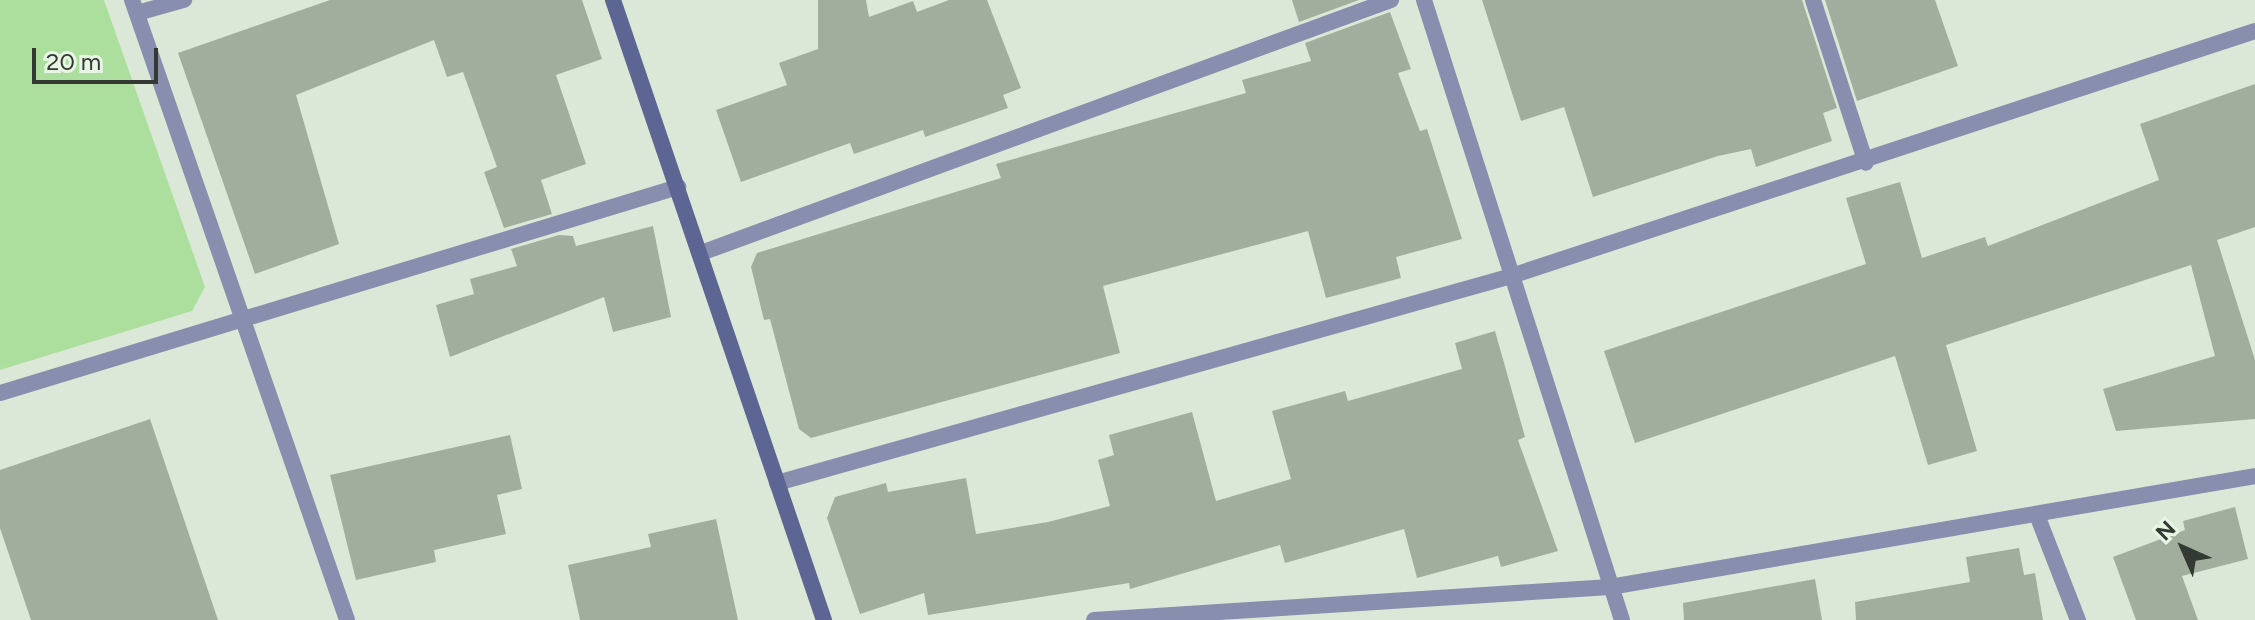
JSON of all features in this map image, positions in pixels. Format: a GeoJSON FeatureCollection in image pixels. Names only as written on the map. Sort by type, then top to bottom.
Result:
{"type":"FeatureCollection","features":[{"type":"Feature","properties":{"kind":"street"},"geometry":{"type":"LineString","coordinates":[[184,0],[134,6],[347,620]]}},
{"type":"Feature","properties":{"kind":"street"},"geometry":{"type":"LineString","coordinates":[[613,0],[824,620]]}},
{"type":"Feature","properties":{"kind":"street"},"geometry":{"type":"LineString","coordinates":[[701,253],[1391,0]]}},
{"type":"Feature","properties":{"kind":"street"},"geometry":{"type":"LineString","coordinates":[[1424,0],[1508,277],[1622,620]]}},
{"type":"Feature","properties":{"kind":"street"},"geometry":{"type":"LineString","coordinates":[[1813,0],[1866,163]]}},
{"type":"Feature","properties":{"kind":"street"},"geometry":{"type":"LineString","coordinates":[[777,483],[1508,277],[1866,163],[2255,31]]}},
{"type":"Feature","properties":{"kind":"street"},"geometry":{"type":"LineString","coordinates":[[0,393],[678,187]]}},
{"type":"Feature","properties":{"kind":"street"},"geometry":{"type":"LineString","coordinates":[[1094,620],[1610,587],[2255,476]]}},
{"type":"Feature","properties":{"kind":"street"},"geometry":{"type":"LineString","coordinates":[[2037,515],[2078,620]]}},
{"type":"Feature","properties":{"kind":"green space"},"geometry":{"type":"Polygon","coordinates":[[[0,0],[104,0],[205,287],[192,311],[0,370],[0,0]]]}},
{"type":"Feature","properties":{"kind":"building"},"geometry":{"type":"Polygon","coordinates":[[[330,0],[582,0],[602,59],[556,75],[586,164],[541,180],[552,214],[504,228],[484,172],[497,167],[463,72],[447,77],[434,40],[296,95],[339,244],[255,274],[178,53],[330,0]]]}},
{"type":"Feature","properties":{"kind":"building"},"geometry":{"type":"Polygon","coordinates":[[[818,0],[866,0],[869,17],[913,1],[917,12],[949,0],[987,0],[1021,88],[1003,95],[1008,108],[925,137],[923,130],[854,154],[850,143],[741,182],[716,110],[787,85],[779,63],[818,49],[818,0]]]}},
{"type":"Feature","properties":{"kind":"building"},"geometry":{"type":"Polygon","coordinates":[[[1292,0],[1359,0],[1299,22],[1292,0]]]}},
{"type":"Feature","properties":{"kind":"building"},"geometry":{"type":"Polygon","coordinates":[[[1482,0],[1802,0],[1837,108],[1823,113],[1832,141],[1756,167],[1751,149],[1718,156],[1593,197],[1564,107],[1521,121],[1482,0]]]}},
{"type":"Feature","properties":{"kind":"building"},"geometry":{"type":"Polygon","coordinates":[[[1825,0],[1935,0],[1958,66],[1857,101],[1825,0]]]}},
{"type":"Feature","properties":{"kind":"building"},"geometry":{"type":"Polygon","coordinates":[[[1390,12],[1411,69],[1398,73],[1420,131],[1427,129],[1462,239],[1396,257],[1401,278],[1326,298],[1308,231],[1103,286],[1120,353],[811,438],[799,429],[770,319],[764,320],[751,267],[757,253],[1001,178],[996,164],[1246,93],[1242,80],[1311,61],[1305,43],[1390,12]]]}},
{"type":"Feature","properties":{"kind":"building"},"geometry":{"type":"Polygon","coordinates":[[[2255,84],[2255,227],[2217,240],[2255,360],[2255,419],[2116,431],[2103,389],[2215,356],[2191,265],[1946,345],[1977,451],[1928,465],[1895,356],[1635,443],[1604,351],[1866,264],[1846,198],[1900,182],[1922,258],[1985,237],[1988,246],[2159,180],[2140,124],[2255,84]]]}},
{"type":"Feature","properties":{"kind":"building"},"geometry":{"type":"Polygon","coordinates":[[[653,226],[671,317],[613,332],[604,297],[450,357],[436,305],[474,294],[470,279],[517,266],[511,249],[559,235],[573,236],[576,246],[653,226]]]}},
{"type":"Feature","properties":{"kind":"building"},"geometry":{"type":"Polygon","coordinates":[[[1495,331],[1525,437],[1518,440],[1558,551],[1501,567],[1498,556],[1417,578],[1404,529],[1285,563],[1280,545],[1130,589],[1129,583],[928,615],[924,593],[860,614],[827,518],[835,497],[886,483],[888,492],[966,478],[976,534],[1048,522],[1110,506],[1098,460],[1114,455],[1109,435],[1192,412],[1216,501],[1291,479],[1272,411],[1345,391],[1348,401],[1462,369],[1455,343],[1495,331]]]}},
{"type":"Feature","properties":{"kind":"building"},"geometry":{"type":"Polygon","coordinates":[[[150,419],[218,620],[31,620],[0,528],[0,470],[150,419]]]}},
{"type":"Feature","properties":{"kind":"building"},"geometry":{"type":"Polygon","coordinates":[[[510,435],[522,489],[497,495],[506,534],[434,550],[436,562],[356,580],[330,475],[510,435]]]}},
{"type":"Feature","properties":{"kind":"building"},"geometry":{"type":"Polygon","coordinates":[[[2235,507],[2248,559],[2182,576],[2198,620],[2136,620],[2113,557],[2185,530],[2183,521],[2235,507]]]}},
{"type":"Feature","properties":{"kind":"building"},"geometry":{"type":"Polygon","coordinates":[[[716,519],[738,620],[580,620],[568,565],[651,547],[648,534],[716,519]]]}},
{"type":"Feature","properties":{"kind":"building"},"geometry":{"type":"Polygon","coordinates":[[[2019,548],[2024,575],[2035,573],[2043,620],[1856,620],[1855,602],[1970,582],[1966,557],[2019,548]]]}},
{"type":"Feature","properties":{"kind":"building"},"geometry":{"type":"Polygon","coordinates":[[[1815,579],[1822,620],[1684,620],[1683,603],[1815,579]]]}}]}
